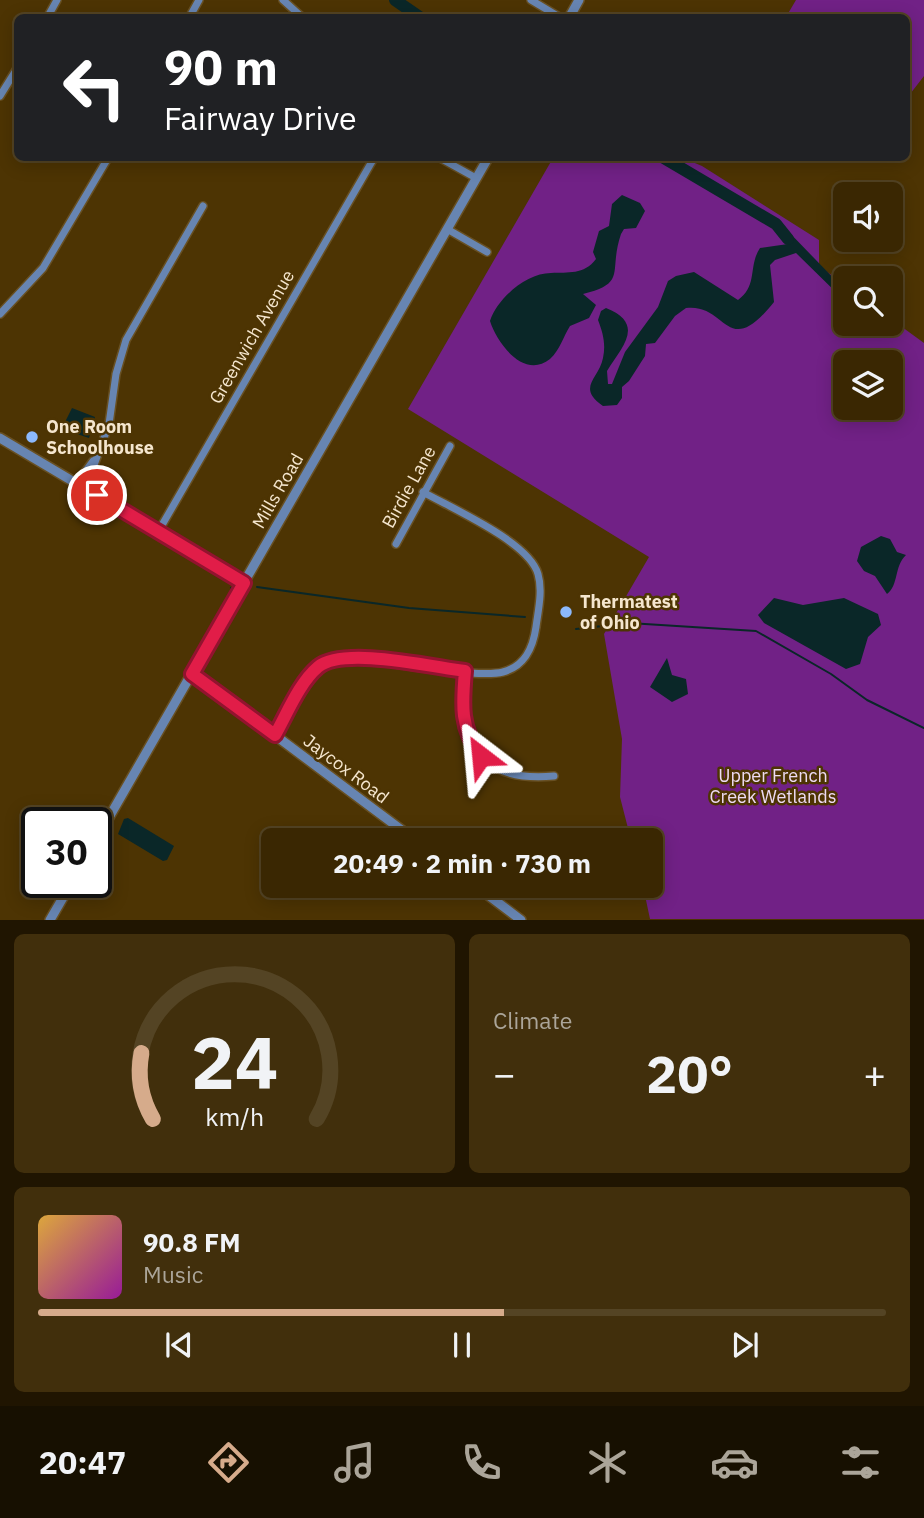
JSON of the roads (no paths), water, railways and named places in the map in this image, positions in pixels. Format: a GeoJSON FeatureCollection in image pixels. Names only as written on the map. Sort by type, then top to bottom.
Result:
{"type":"FeatureCollection","features":[{"type":"Feature","properties":{"kind":"street"},"geometry":{"type":"LineString","coordinates":[[283,0],[299,14]]}},
{"type":"Feature","properties":{"kind":"street"},"geometry":{"type":"LineString","coordinates":[[531,0],[554,14]]}},
{"type":"Feature","properties":{"kind":"street"},"geometry":{"type":"LineString","coordinates":[[0,96],[14,73]]}},
{"type":"Feature","properties":{"kind":"street"},"geometry":{"type":"LineString","coordinates":[[0,314],[47,263],[106,161]]}},
{"type":"Feature","properties":{"kind":"street","name":"Greenwich Avenue"},"geometry":{"type":"LineString","coordinates":[[159,532],[372,161]]}},
{"type":"Feature","properties":{"kind":"street"},"geometry":{"type":"LineString","coordinates":[[445,161],[476,178]]}},
{"type":"Feature","properties":{"kind":"street","name":"Mills Road"},"geometry":{"type":"LineString","coordinates":[[112,812],[486,161]]}},
{"type":"Feature","properties":{"kind":"street"},"geometry":{"type":"LineString","coordinates":[[81,482],[85,469],[93,461],[109,425],[116,374],[126,340],[203,206]]}},
{"type":"Feature","properties":{"kind":"street"},"geometry":{"type":"LineString","coordinates":[[447,229],[486,252]]}},
{"type":"Feature","properties":{"kind":"street"},"geometry":{"type":"LineString","coordinates":[[0,438],[81,482],[244,583]]}},
{"type":"Feature","properties":{"kind":"street","name":"Birdie Lane"},"geometry":{"type":"LineString","coordinates":[[396,544],[450,446]]}},
{"type":"Feature","properties":{"kind":"street"},"geometry":{"type":"LineString","coordinates":[[275,735],[311,675],[332,659],[345,657],[465,671],[505,671],[525,657],[534,641],[540,579],[535,566],[523,550],[423,492]]}},
{"type":"Feature","properties":{"kind":"street"},"geometry":{"type":"LineString","coordinates":[[465,671],[463,716],[468,734],[481,756],[494,767],[515,776],[554,776]]}},
{"type":"Feature","properties":{"kind":"street","name":"Jaycox Road"},"geometry":{"type":"LineString","coordinates":[[192,674],[399,828]]}},
{"type":"Feature","properties":{"kind":"street"},"geometry":{"type":"LineString","coordinates":[[50,919],[62,898]]}},
{"type":"Feature","properties":{"kind":"street"},"geometry":{"type":"LineString","coordinates":[[492,898],[521,919]]}},
{"type":"Feature","properties":{"kind":"water"},"geometry":{"type":"Polygon","coordinates":[[[622,195],[640,203],[645,211],[636,228],[624,229],[621,234],[611,280],[597,290],[583,294],[596,305],[589,318],[570,326],[550,359],[531,365],[521,362],[505,348],[490,321],[499,304],[514,289],[532,277],[575,272],[591,264],[596,259],[593,252],[599,231],[609,226],[612,204],[622,195]]]}},
{"type":"Feature","properties":{"kind":"water"},"geometry":{"type":"Polygon","coordinates":[[[783,226],[833,278],[833,289],[796,253],[775,260],[770,265],[774,302],[758,319],[746,328],[736,329],[711,313],[686,308],[675,316],[655,343],[646,344],[645,356],[622,387],[622,398],[617,405],[603,406],[595,399],[590,388],[604,353],[604,339],[598,320],[601,311],[606,308],[618,314],[628,329],[624,345],[607,371],[608,384],[612,384],[625,352],[658,307],[668,281],[676,276],[694,272],[738,300],[751,282],[754,262],[760,248],[788,244],[777,230],[783,226]]]}},
{"type":"Feature","properties":{"kind":"water"},"geometry":{"type":"Polygon","coordinates":[[[72,408],[95,417],[89,438],[77,434],[65,422],[72,408]]]}},
{"type":"Feature","properties":{"kind":"water"},"geometry":{"type":"Polygon","coordinates":[[[881,536],[890,539],[897,552],[906,555],[887,594],[875,576],[864,571],[857,561],[861,547],[881,536]]]}},
{"type":"Feature","properties":{"kind":"water"},"geometry":{"type":"Polygon","coordinates":[[[774,598],[803,605],[844,598],[878,614],[881,625],[868,637],[860,664],[846,669],[764,623],[758,615],[774,598]]]}},
{"type":"Feature","properties":{"kind":"water"},"geometry":{"type":"Polygon","coordinates":[[[667,658],[672,675],[686,679],[688,694],[672,702],[650,687],[667,658]]]}},
{"type":"Feature","properties":{"kind":"water"},"geometry":{"type":"Polygon","coordinates":[[[128,818],[174,846],[167,860],[163,861],[118,834],[124,819],[128,818]]]}},
{"type":"Feature","properties":{"kind":"waterway"},"geometry":{"type":"LineString","coordinates":[[395,0],[415,14]]}},
{"type":"Feature","properties":{"kind":"waterway"},"geometry":{"type":"LineString","coordinates":[[669,161],[776,224],[788,239]]}},
{"type":"Feature","properties":{"kind":"waterway"},"geometry":{"type":"LineString","coordinates":[[257,587],[409,608],[525,617]]}},
{"type":"Feature","properties":{"kind":"waterway"},"geometry":{"type":"LineString","coordinates":[[576,629],[629,623],[756,631],[831,674],[867,700],[924,728]]}},
{"type":"Feature","properties":{"kind":"place","name":"One Room Schoolhouse"},"geometry":{"type":"Point","coordinates":[32,437]}},
{"type":"Feature","properties":{"kind":"place","name":"Thermatest of Ohio"},"geometry":{"type":"Point","coordinates":[566,612]}},
{"type":"Feature","properties":{"kind":"park label","name":"Upper French Creek Wetlands"},"geometry":{"type":"Point","coordinates":[773,786]}}]}
